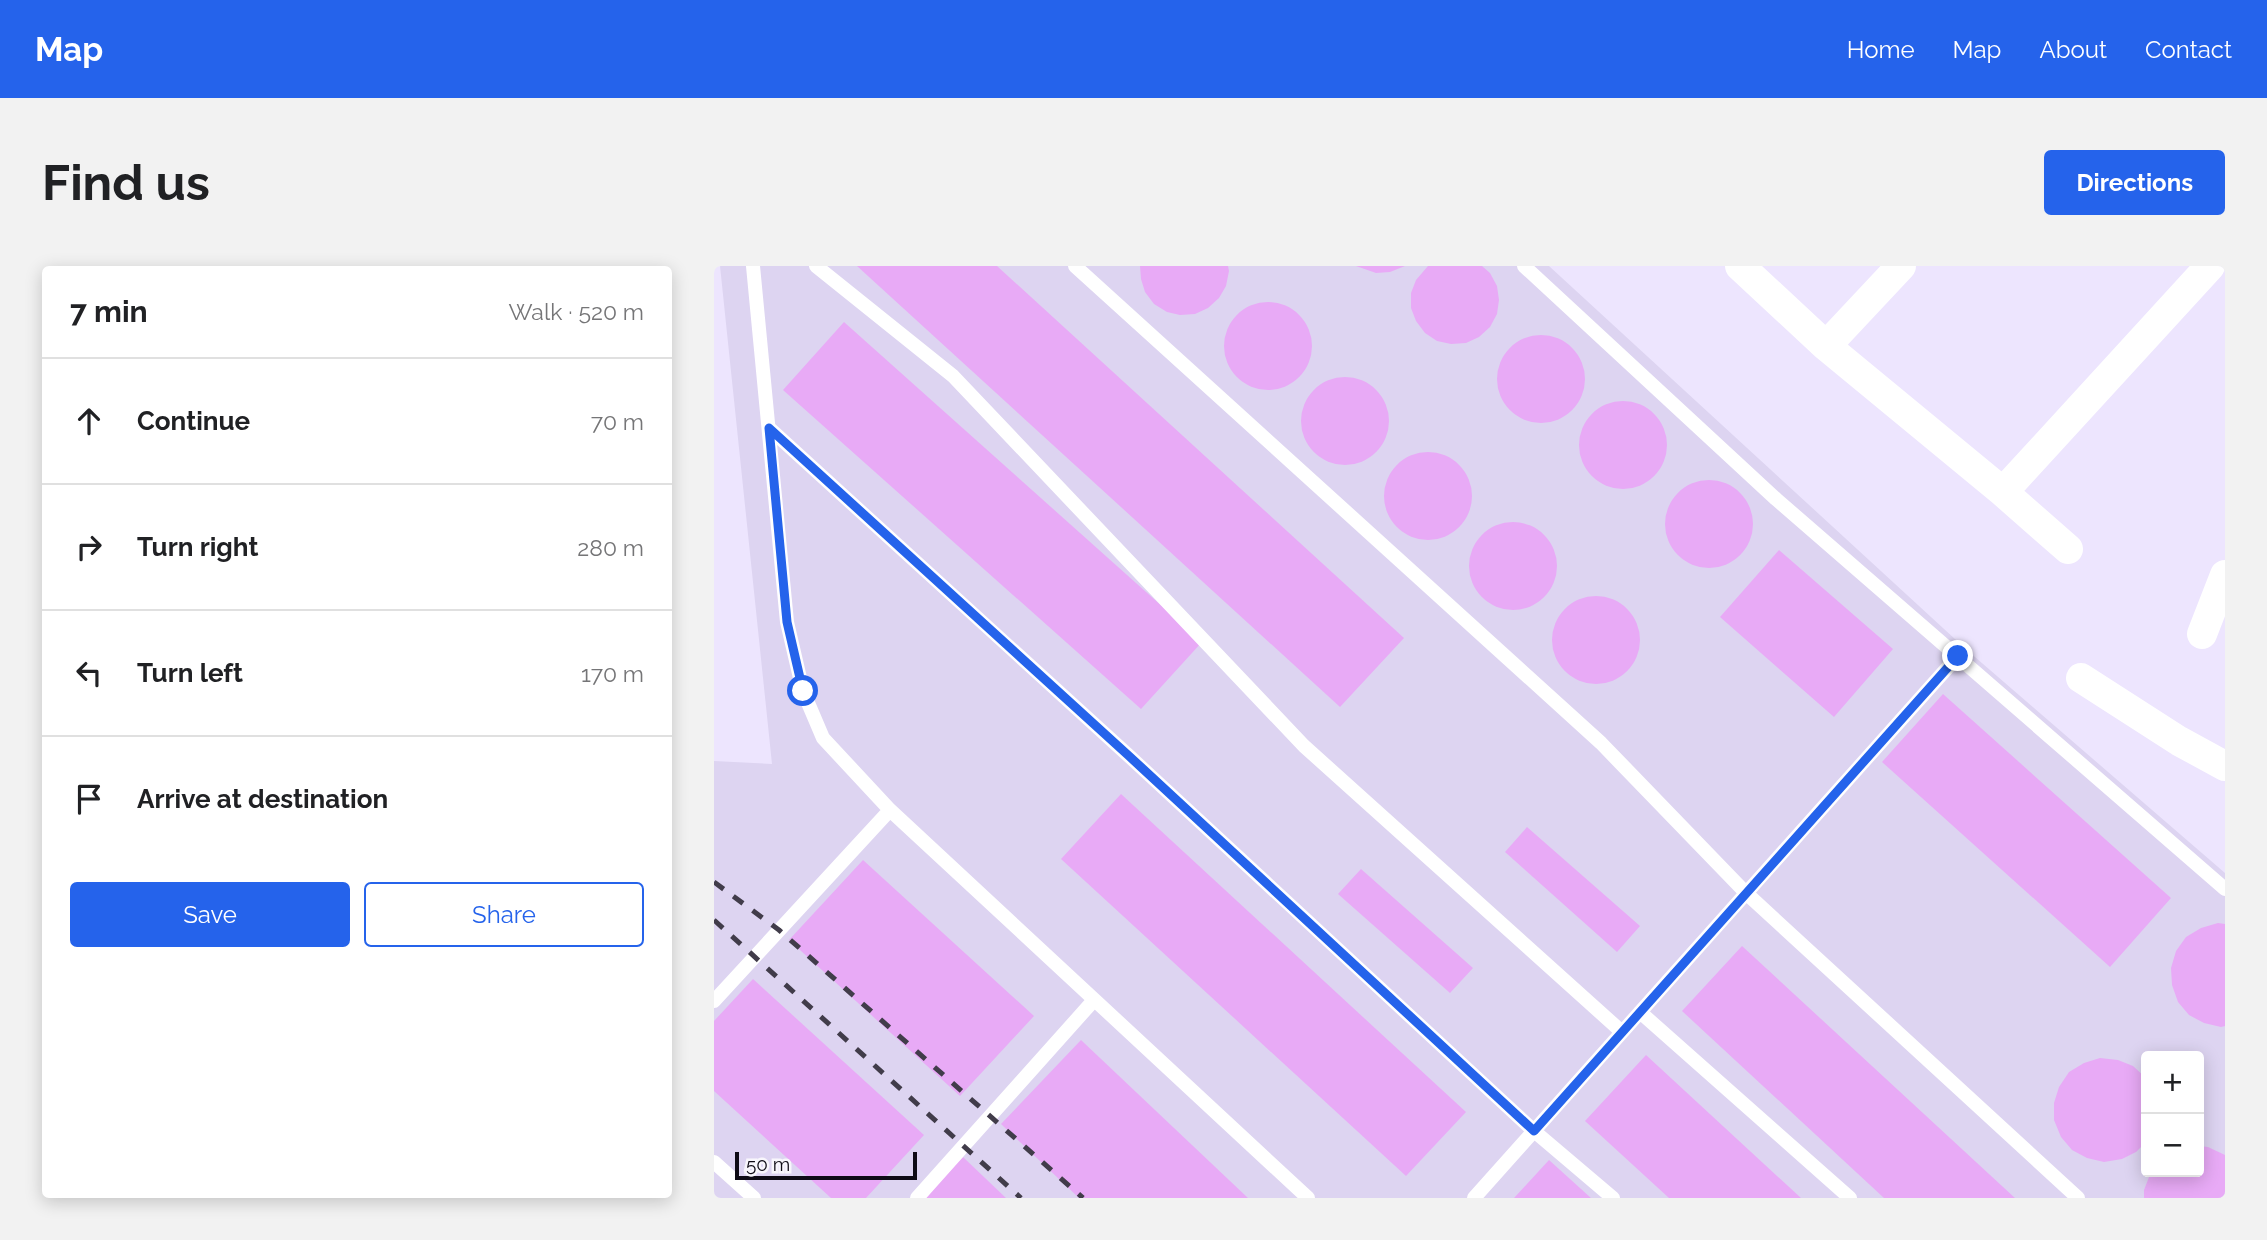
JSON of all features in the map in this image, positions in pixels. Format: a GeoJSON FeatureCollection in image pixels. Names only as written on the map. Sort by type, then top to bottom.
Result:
{"type":"FeatureCollection","features":[{"type":"Feature","properties":{"kind":"street"},"geometry":{"type":"LineString","coordinates":[[1740,266],[1826,346],[2068,549]]}},
{"type":"Feature","properties":{"kind":"street"},"geometry":{"type":"LineString","coordinates":[[1826,346],[1901,266]]}},
{"type":"Feature","properties":{"kind":"street"},"geometry":{"type":"LineString","coordinates":[[2003,492],[2210,266]]}},
{"type":"Feature","properties":{"kind":"street"},"geometry":{"type":"LineString","coordinates":[[2202,634],[2225,575]]}},
{"type":"Feature","properties":{"kind":"street"},"geometry":{"type":"LineString","coordinates":[[2081,678],[2179,741],[2225,766]]}},
{"type":"Feature","properties":{"kind":"lane"},"geometry":{"type":"LineString","coordinates":[[753,266],[787,622],[803,691],[823,738],[890,810],[1308,1198]]}},
{"type":"Feature","properties":{"kind":"lane"},"geometry":{"type":"LineString","coordinates":[[816,266],[953,376],[1304,746],[1622,1032]]}},
{"type":"Feature","properties":{"kind":"lane"},"geometry":{"type":"LineString","coordinates":[[1076,266],[1601,743],[1746,893],[2078,1198]]}},
{"type":"Feature","properties":{"kind":"lane"},"geometry":{"type":"LineString","coordinates":[[1524,266],[1776,499],[2225,889]]}},
{"type":"Feature","properties":{"kind":"lane"},"geometry":{"type":"LineString","coordinates":[[769,428],[1534,1131],[1613,1198]]}},
{"type":"Feature","properties":{"kind":"lane"},"geometry":{"type":"LineString","coordinates":[[1474,1198],[1958,656]]}},
{"type":"Feature","properties":{"kind":"lane"},"geometry":{"type":"LineString","coordinates":[[714,1001],[890,810]]}},
{"type":"Feature","properties":{"kind":"lane"},"geometry":{"type":"LineString","coordinates":[[917,1198],[1094,1000]]}},
{"type":"Feature","properties":{"kind":"lane"},"geometry":{"type":"LineString","coordinates":[[1640,1012],[1850,1198]]}},
{"type":"Feature","properties":{"kind":"lane"},"geometry":{"type":"LineString","coordinates":[[714,1162],[754,1198]]}},
{"type":"Feature","properties":{"kind":"shaded area"},"geometry":{"type":"Polygon","coordinates":[[[720,266],[1549,266],[1968,651],[2225,873],[2225,1198],[714,1198],[714,761],[772,764],[720,266]]]}},
{"type":"Feature","properties":{"kind":"building"},"geometry":{"type":"Polygon","coordinates":[[[857,266],[997,266],[1404,638],[1340,707],[857,266]]]}},
{"type":"Feature","properties":{"kind":"building"},"geometry":{"type":"Polygon","coordinates":[[[1140,266],[1228,266],[1229,271],[1226,286],[1219,298],[1208,308],[1195,314],[1180,315],[1167,312],[1154,304],[1145,292],[1140,266]]]}},
{"type":"Feature","properties":{"kind":"building"},"geometry":{"type":"Polygon","coordinates":[[[1356,266],[1405,266],[1390,272],[1376,273],[1356,266]]]}},
{"type":"Feature","properties":{"kind":"building"},"geometry":{"type":"Polygon","coordinates":[[[1428,266],[1482,266],[1490,273],[1497,286],[1497,314],[1490,327],[1479,337],[1466,343],[1437,341],[1425,333],[1416,321],[1411,308],[1411,293],[1416,280],[1428,266]]]}},
{"type":"Feature","properties":{"kind":"building"},"geometry":{"type":"Polygon","coordinates":[[[1268,302],[1285,306],[1299,315],[1308,329],[1312,346],[1308,363],[1299,377],[1285,386],[1268,390],[1251,386],[1237,377],[1228,363],[1224,346],[1228,329],[1237,315],[1251,306],[1268,302]]]}},
{"type":"Feature","properties":{"kind":"building"},"geometry":{"type":"Polygon","coordinates":[[[844,322],[1202,642],[1141,709],[783,390],[844,322]]]}},
{"type":"Feature","properties":{"kind":"building"},"geometry":{"type":"Polygon","coordinates":[[[1541,335],[1558,339],[1572,348],[1581,362],[1585,379],[1581,396],[1572,410],[1558,419],[1541,423],[1524,419],[1510,410],[1501,396],[1497,379],[1501,362],[1510,348],[1524,339],[1541,335]]]}},
{"type":"Feature","properties":{"kind":"building"},"geometry":{"type":"Polygon","coordinates":[[[1345,377],[1362,381],[1376,390],[1385,404],[1389,421],[1385,438],[1376,452],[1362,461],[1345,465],[1328,461],[1314,452],[1305,438],[1301,421],[1305,404],[1314,390],[1328,381],[1345,377]]]}},
{"type":"Feature","properties":{"kind":"building"},"geometry":{"type":"Polygon","coordinates":[[[1623,401],[1640,405],[1654,414],[1663,428],[1667,445],[1663,462],[1654,476],[1640,485],[1623,489],[1606,485],[1592,476],[1583,462],[1579,445],[1583,428],[1592,414],[1606,405],[1623,401]]]}},
{"type":"Feature","properties":{"kind":"building"},"geometry":{"type":"Polygon","coordinates":[[[1428,452],[1445,456],[1459,465],[1468,479],[1472,496],[1468,513],[1459,527],[1445,536],[1428,540],[1411,536],[1397,527],[1388,513],[1384,496],[1388,479],[1397,465],[1411,456],[1428,452]]]}},
{"type":"Feature","properties":{"kind":"building"},"geometry":{"type":"Polygon","coordinates":[[[1709,480],[1726,484],[1740,493],[1749,507],[1753,524],[1749,541],[1740,555],[1726,564],[1709,568],[1692,564],[1678,555],[1669,541],[1665,524],[1669,507],[1678,493],[1692,484],[1709,480]]]}},
{"type":"Feature","properties":{"kind":"building"},"geometry":{"type":"Polygon","coordinates":[[[1513,522],[1530,526],[1544,535],[1553,549],[1557,566],[1553,583],[1544,597],[1530,606],[1513,610],[1496,606],[1482,597],[1473,583],[1469,566],[1473,549],[1482,535],[1496,526],[1513,522]]]}},
{"type":"Feature","properties":{"kind":"building"},"geometry":{"type":"Polygon","coordinates":[[[1779,550],[1893,649],[1834,717],[1720,617],[1779,550]]]}},
{"type":"Feature","properties":{"kind":"building"},"geometry":{"type":"Polygon","coordinates":[[[1596,596],[1613,600],[1627,609],[1636,623],[1640,640],[1636,657],[1627,671],[1613,680],[1596,684],[1579,680],[1565,671],[1556,657],[1552,640],[1556,623],[1565,609],[1579,600],[1596,596]]]}},
{"type":"Feature","properties":{"kind":"building"},"geometry":{"type":"Polygon","coordinates":[[[1943,694],[2171,898],[2110,967],[1882,762],[1943,694]]]}},
{"type":"Feature","properties":{"kind":"building"},"geometry":{"type":"Polygon","coordinates":[[[1121,794],[1466,1112],[1406,1176],[1061,859],[1121,794]]]}},
{"type":"Feature","properties":{"kind":"building"},"geometry":{"type":"Polygon","coordinates":[[[1527,827],[1640,926],[1617,952],[1505,852],[1527,827]]]}},
{"type":"Feature","properties":{"kind":"building"},"geometry":{"type":"Polygon","coordinates":[[[863,860],[1034,1016],[960,1096],[789,940],[863,860]]]}},
{"type":"Feature","properties":{"kind":"building"},"geometry":{"type":"Polygon","coordinates":[[[1361,869],[1473,968],[1450,993],[1338,894],[1361,869]]]}},
{"type":"Feature","properties":{"kind":"building"},"geometry":{"type":"Polygon","coordinates":[[[2218,923],[2225,924],[2225,1026],[2221,1027],[2204,1023],[2189,1015],[2178,1002],[2172,985],[2171,968],[2176,951],[2186,937],[2201,928],[2218,923]]]}},
{"type":"Feature","properties":{"kind":"building"},"geometry":{"type":"Polygon","coordinates":[[[1742,946],[2015,1198],[1884,1198],[1682,1011],[1742,946]]]}},
{"type":"Feature","properties":{"kind":"building"},"geometry":{"type":"Polygon","coordinates":[[[753,979],[924,1135],[866,1198],[831,1198],[714,1091],[714,1021],[753,979]]]}},
{"type":"Feature","properties":{"kind":"building"},"geometry":{"type":"Polygon","coordinates":[[[1081,1040],[1248,1198],[1079,1198],[1001,1124],[1081,1040]]]}},
{"type":"Feature","properties":{"kind":"building"},"geometry":{"type":"Polygon","coordinates":[[[1646,1055],[1801,1198],[1669,1198],[1585,1121],[1646,1055]]]}},
{"type":"Feature","properties":{"kind":"building"},"geometry":{"type":"Polygon","coordinates":[[[2100,1058],[2118,1060],[2133,1066],[2141,1073],[2141,1147],[2122,1159],[2104,1162],[2087,1158],[2072,1150],[2061,1137],[2054,1120],[2054,1103],[2059,1087],[2069,1072],[2100,1058]]]}},
{"type":"Feature","properties":{"kind":"building"},"geometry":{"type":"Polygon","coordinates":[[[2204,1147],[2225,1155],[2225,1198],[2144,1198],[2149,1177],[2204,1177],[2204,1147]]]}},
{"type":"Feature","properties":{"kind":"building"},"geometry":{"type":"Polygon","coordinates":[[[963,1157],[1006,1198],[923,1198],[963,1157]]]}},
{"type":"Feature","properties":{"kind":"building"},"geometry":{"type":"Polygon","coordinates":[[[1549,1160],[1591,1198],[1514,1198],[1549,1160]]]}},
{"type":"Feature","properties":{"kind":"railway"},"geometry":{"type":"LineString","coordinates":[[714,882],[779,930],[1083,1198]]}},
{"type":"Feature","properties":{"kind":"railway"},"geometry":{"type":"LineString","coordinates":[[714,920],[1021,1198]]}},
{"type":"Feature","properties":{"kind":"route"},"geometry":{"type":"LineString","coordinates":[[803,691],[787,622],[769,428],[1534,1131],[1958,656]]}}]}
